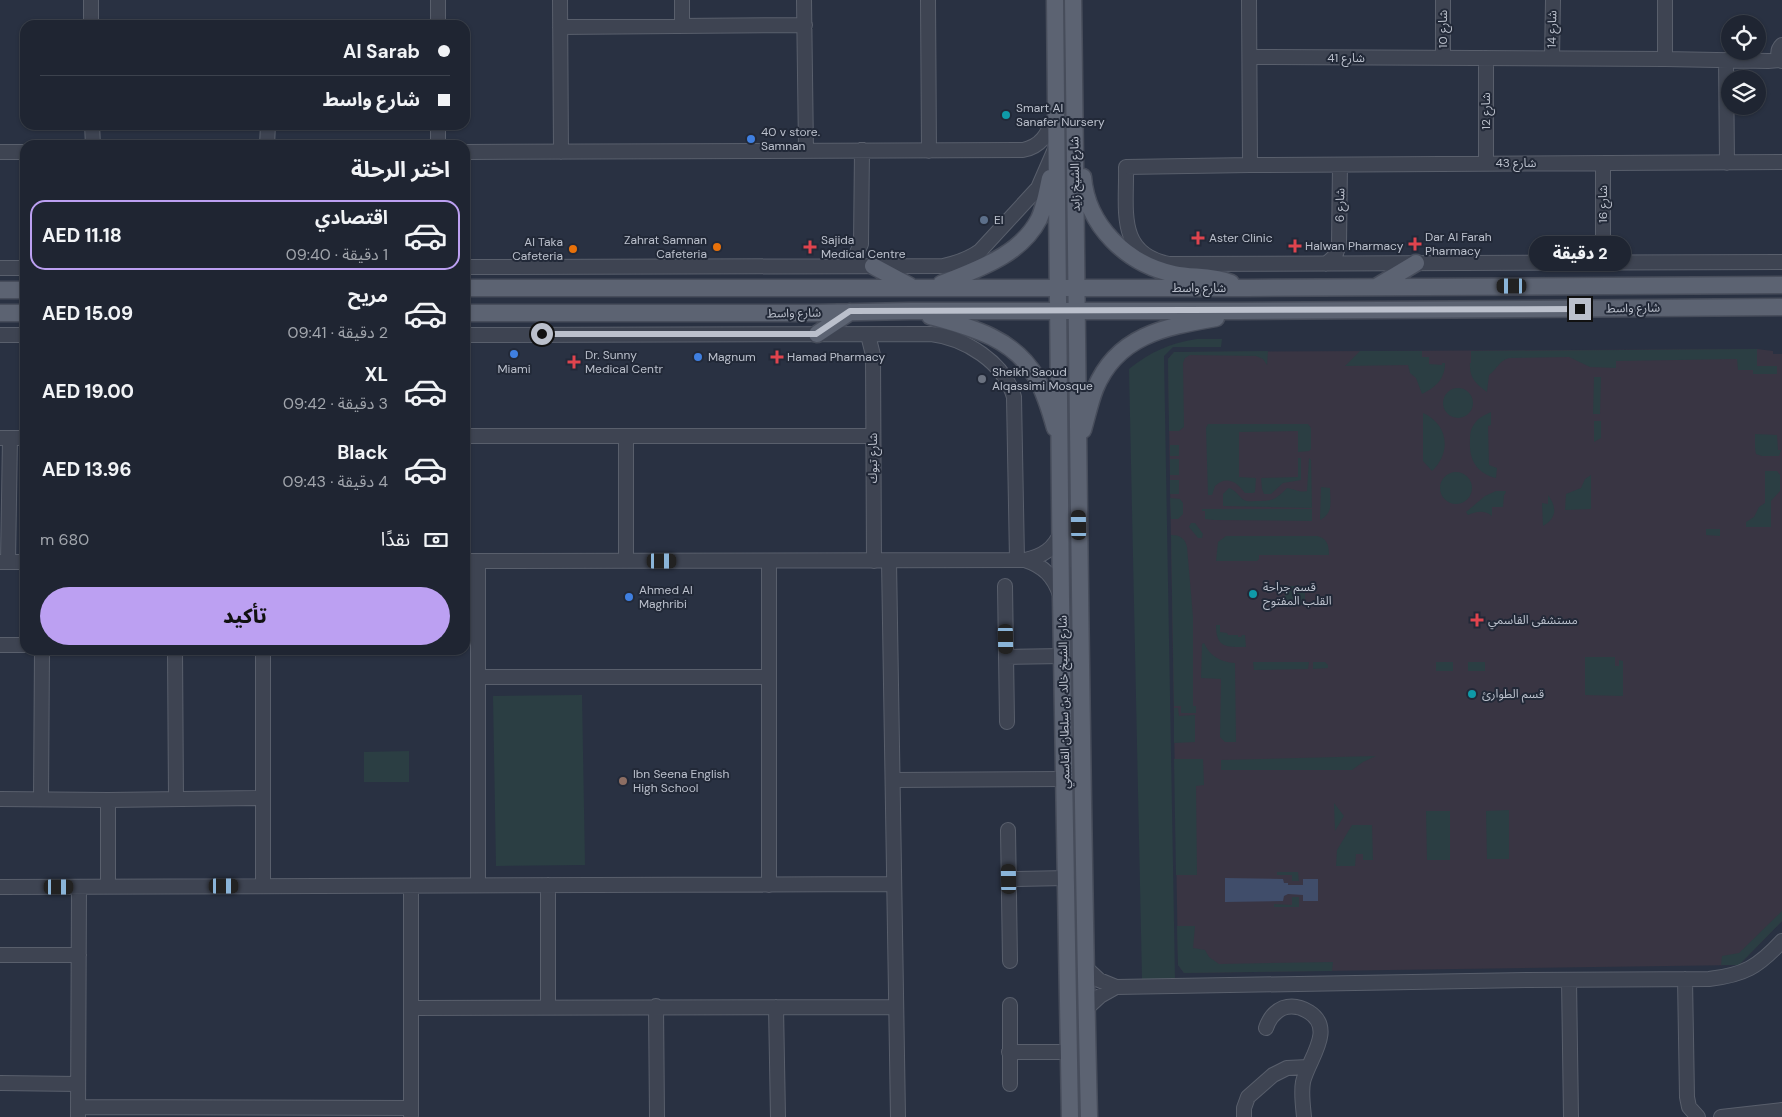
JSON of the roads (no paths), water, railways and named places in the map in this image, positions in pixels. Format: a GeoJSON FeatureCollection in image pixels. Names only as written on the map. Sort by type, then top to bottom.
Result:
{"type":"FeatureCollection","features":[{"type":"Feature","properties":{"kind":"main road","name":"شارع الشيخ زايد"},"geometry":{"type":"LineString","coordinates":[[1055,0],[1058,288]]}},
{"type":"Feature","properties":{"kind":"main road","name":"شارع الشيخ زايد"},"geometry":{"type":"LineString","coordinates":[[1073,0],[1077,288]]}},
{"type":"Feature","properties":{"kind":"main road"},"geometry":{"type":"LineString","coordinates":[[1075,131],[1082,158],[1085,193],[1096,219],[1105,232],[1125,252],[1132,258],[1155,264],[1177,274],[1212,277],[1247,288]]}},
{"type":"Feature","properties":{"kind":"main road"},"geometry":{"type":"LineString","coordinates":[[934,288],[989,264],[1009,252],[1027,236],[1034,227],[1043,206],[1056,146]]}},
{"type":"Feature","properties":{"kind":"main road"},"geometry":{"type":"LineString","coordinates":[[1376,287],[1416,263]]}},
{"type":"Feature","properties":{"kind":"main road"},"geometry":{"type":"LineString","coordinates":[[873,266],[912,288]]}},
{"type":"Feature","properties":{"kind":"main road","name":"شارع واسط"},"geometry":{"type":"LineString","coordinates":[[470,288],[1247,288],[1782,285]]}},
{"type":"Feature","properties":{"kind":"main road","name":"شارع الشيخ خالد بن سلطان القاسمي"},"geometry":{"type":"LineString","coordinates":[[1058,288],[1070,1117]]}},
{"type":"Feature","properties":{"kind":"main road","name":"شارع الشيخ خالد بن سلطان القاسمي"},"geometry":{"type":"LineString","coordinates":[[1077,288],[1089,1117]]}},
{"type":"Feature","properties":{"kind":"main road"},"geometry":{"type":"LineString","coordinates":[[0,290],[20,290]]}},
{"type":"Feature","properties":{"kind":"main road","name":"شارع واسط"},"geometry":{"type":"LineString","coordinates":[[470,313],[1237,311],[1782,307]]}},
{"type":"Feature","properties":{"kind":"main road"},"geometry":{"type":"LineString","coordinates":[[816,334],[850,311]]}},
{"type":"Feature","properties":{"kind":"main road"},"geometry":{"type":"LineString","coordinates":[[910,311],[978,330],[1009,347],[1026,363],[1035,376],[1048,404],[1061,446]]}},
{"type":"Feature","properties":{"kind":"main road"},"geometry":{"type":"LineString","coordinates":[[1078,451],[1096,387],[1109,365],[1128,346],[1150,333],[1162,329],[1226,316],[1237,311]]}},
{"type":"Feature","properties":{"kind":"main road"},"geometry":{"type":"LineString","coordinates":[[0,313],[20,313]]}},
{"type":"Feature","properties":{"kind":"main road"},"geometry":{"type":"LineString","coordinates":[[1069,992],[1074,991],[1078,995],[1080,1019],[1083,1030],[1087,1035]]}},
{"type":"Feature","properties":{"kind":"street"},"geometry":{"type":"LineString","coordinates":[[91,0],[91,20]]}},
{"type":"Feature","properties":{"kind":"street"},"geometry":{"type":"LineString","coordinates":[[438,0],[438,20]]}},
{"type":"Feature","properties":{"kind":"street"},"geometry":{"type":"LineString","coordinates":[[560,0],[561,152]]}},
{"type":"Feature","properties":{"kind":"street"},"geometry":{"type":"LineString","coordinates":[[682,0],[682,25]]}},
{"type":"Feature","properties":{"kind":"street"},"geometry":{"type":"LineString","coordinates":[[804,0],[806,150]]}},
{"type":"Feature","properties":{"kind":"street"},"geometry":{"type":"LineString","coordinates":[[928,0],[929,151]]}},
{"type":"Feature","properties":{"kind":"street"},"geometry":{"type":"LineString","coordinates":[[1249,0],[1250,165]]}},
{"type":"Feature","properties":{"kind":"street","name":"شارع 10"},"geometry":{"type":"LineString","coordinates":[[1443,0],[1443,58]]}},
{"type":"Feature","properties":{"kind":"street","name":"شارع 14"},"geometry":{"type":"LineString","coordinates":[[1552,0],[1552,58]]}},
{"type":"Feature","properties":{"kind":"street"},"geometry":{"type":"LineString","coordinates":[[1664,58],[1665,0]]}},
{"type":"Feature","properties":{"kind":"street"},"geometry":{"type":"LineString","coordinates":[[560,27],[805,25]]}},
{"type":"Feature","properties":{"kind":"street","name":"شارع 41"},"geometry":{"type":"LineString","coordinates":[[1766,57],[1781,50]]}},
{"type":"Feature","properties":{"kind":"street","name":"شارع 41"},"geometry":{"type":"LineString","coordinates":[[1250,58],[1664,58],[1721,60]]}},
{"type":"Feature","properties":{"kind":"street","name":"شارع 12"},"geometry":{"type":"LineString","coordinates":[[1486,58],[1486,163]]}},
{"type":"Feature","properties":{"kind":"street"},"geometry":{"type":"LineString","coordinates":[[1726,60],[1727,163]]}},
{"type":"Feature","properties":{"kind":"street"},"geometry":{"type":"LineString","coordinates":[[470,152],[1023,150],[1030,149],[1042,141],[1056,114]]}},
{"type":"Feature","properties":{"kind":"street"},"geometry":{"type":"LineString","coordinates":[[470,267],[943,266],[963,261],[988,243],[1038,188],[1056,146]]}},
{"type":"Feature","properties":{"kind":"street"},"geometry":{"type":"LineString","coordinates":[[845,266],[856,257],[861,244],[862,150]]}},
{"type":"Feature","properties":{"kind":"street"},"geometry":{"type":"LineString","coordinates":[[0,152],[20,152]]}},
{"type":"Feature","properties":{"kind":"street","name":"شارع 43"},"geometry":{"type":"LineString","coordinates":[[1155,264],[1139,249],[1128,234],[1126,167],[1782,162]]}},
{"type":"Feature","properties":{"kind":"street","name":"شارع 16"},"geometry":{"type":"LineString","coordinates":[[1603,164],[1603,244]]}},
{"type":"Feature","properties":{"kind":"street","name":"شارع 6"},"geometry":{"type":"LineString","coordinates":[[1340,165],[1340,244]]}},
{"type":"Feature","properties":{"kind":"street"},"geometry":{"type":"LineString","coordinates":[[861,244],[873,266]]}},
{"type":"Feature","properties":{"kind":"street"},"geometry":{"type":"LineString","coordinates":[[1326,264],[1335,256],[1340,244]]}},
{"type":"Feature","properties":{"kind":"street"},"geometry":{"type":"LineString","coordinates":[[1340,244],[1345,256],[1353,264]]}},
{"type":"Feature","properties":{"kind":"street"},"geometry":{"type":"LineString","coordinates":[[1603,244],[1617,263]]}},
{"type":"Feature","properties":{"kind":"street"},"geometry":{"type":"LineString","coordinates":[[1590,264],[1603,244]]}},
{"type":"Feature","properties":{"kind":"street"},"geometry":{"type":"LineString","coordinates":[[1155,264],[1782,262]]}},
{"type":"Feature","properties":{"kind":"street"},"geometry":{"type":"LineString","coordinates":[[0,268],[20,268]]}},
{"type":"Feature","properties":{"kind":"street"},"geometry":{"type":"LineString","coordinates":[[872,355],[876,347],[888,334]]}},
{"type":"Feature","properties":{"kind":"street"},"geometry":{"type":"LineString","coordinates":[[470,335],[930,334],[955,338],[977,351],[996,367],[1007,382],[1014,397],[1021,560]]}},
{"type":"Feature","properties":{"kind":"street","name":"شارع تبوك"},"geometry":{"type":"LineString","coordinates":[[868,335],[872,355],[874,561]]}},
{"type":"Feature","properties":{"kind":"street"},"geometry":{"type":"LineString","coordinates":[[0,336],[20,336]]}},
{"type":"Feature","properties":{"kind":"street"},"geometry":{"type":"LineString","coordinates":[[470,436],[873,436]]}},
{"type":"Feature","properties":{"kind":"street"},"geometry":{"type":"LineString","coordinates":[[626,436],[626,561]]}},
{"type":"Feature","properties":{"kind":"street"},"geometry":{"type":"LineString","coordinates":[[20,438],[5,438],[4,562],[20,562]]}},
{"type":"Feature","properties":{"kind":"street"},"geometry":{"type":"LineString","coordinates":[[478,885],[478,676],[471,561],[1021,560],[1035,558],[1052,548],[1062,532]]}},
{"type":"Feature","properties":{"kind":"street"},"geometry":{"type":"LineString","coordinates":[[889,560],[898,1117]]}},
{"type":"Feature","properties":{"kind":"street"},"geometry":{"type":"LineString","coordinates":[[1021,560],[1038,565],[1046,571],[1053,579],[1062,598]]}},
{"type":"Feature","properties":{"kind":"street"},"geometry":{"type":"LineString","coordinates":[[769,561],[769,884]]}},
{"type":"Feature","properties":{"kind":"street"},"geometry":{"type":"LineString","coordinates":[[1005,586],[1007,722]]}},
{"type":"Feature","properties":{"kind":"street"},"geometry":{"type":"LineString","coordinates":[[0,646],[20,645]]}},
{"type":"Feature","properties":{"kind":"street"},"geometry":{"type":"LineString","coordinates":[[41,799],[42,655]]}},
{"type":"Feature","properties":{"kind":"street"},"geometry":{"type":"LineString","coordinates":[[175,655],[176,800]]}},
{"type":"Feature","properties":{"kind":"street"},"geometry":{"type":"LineString","coordinates":[[263,655],[263,886]]}},
{"type":"Feature","properties":{"kind":"street"},"geometry":{"type":"LineString","coordinates":[[1006,656],[1063,656]]}},
{"type":"Feature","properties":{"kind":"street"},"geometry":{"type":"LineString","coordinates":[[478,676],[769,677]]}},
{"type":"Feature","properties":{"kind":"street"},"geometry":{"type":"LineString","coordinates":[[893,780],[1066,779]]}},
{"type":"Feature","properties":{"kind":"street"},"geometry":{"type":"LineString","coordinates":[[0,799],[176,800],[263,798]]}},
{"type":"Feature","properties":{"kind":"street"},"geometry":{"type":"LineString","coordinates":[[108,800],[108,887]]}},
{"type":"Feature","properties":{"kind":"street"},"geometry":{"type":"LineString","coordinates":[[1008,830],[1010,960]]}},
{"type":"Feature","properties":{"kind":"street"},"geometry":{"type":"LineString","coordinates":[[1009,879],[1067,878]]}},
{"type":"Feature","properties":{"kind":"street"},"geometry":{"type":"LineString","coordinates":[[0,887],[894,884]]}},
{"type":"Feature","properties":{"kind":"street"},"geometry":{"type":"LineString","coordinates":[[548,885],[548,1007]]}},
{"type":"Feature","properties":{"kind":"street"},"geometry":{"type":"LineString","coordinates":[[79,887],[78,1112],[411,1112],[411,886]]}},
{"type":"Feature","properties":{"kind":"street"},"geometry":{"type":"LineString","coordinates":[[1086,968],[1100,980],[1116,987],[1709,979],[1738,974],[1769,955],[1782,941]]}},
{"type":"Feature","properties":{"kind":"street"},"geometry":{"type":"LineString","coordinates":[[0,955],[79,955]]}},
{"type":"Feature","properties":{"kind":"street"},"geometry":{"type":"LineString","coordinates":[[1685,979],[1688,1103],[1693,1113],[1698,1117]]}},
{"type":"Feature","properties":{"kind":"street"},"geometry":{"type":"LineString","coordinates":[[1569,980],[1571,1117]]}},
{"type":"Feature","properties":{"kind":"street"},"geometry":{"type":"LineString","coordinates":[[1087,1008],[1100,996],[1116,987]]}},
{"type":"Feature","properties":{"kind":"street"},"geometry":{"type":"LineString","coordinates":[[656,1006],[657,1117]]}},
{"type":"Feature","properties":{"kind":"street"},"geometry":{"type":"LineString","coordinates":[[776,1006],[778,1117]]}},
{"type":"Feature","properties":{"kind":"street"},"geometry":{"type":"LineString","coordinates":[[1010,1006],[1010,1084]]}},
{"type":"Feature","properties":{"kind":"street"},"geometry":{"type":"LineString","coordinates":[[1266,1028],[1269,1019],[1276,1012],[1294,1006],[1312,1013],[1318,1021],[1321,1039],[1308,1067],[1303,1085],[1304,1117]]}},
{"type":"Feature","properties":{"kind":"street"},"geometry":{"type":"LineString","coordinates":[[411,1008],[896,1007]]}},
{"type":"Feature","properties":{"kind":"street"},"geometry":{"type":"LineString","coordinates":[[1009,1052],[1069,1052]]}},
{"type":"Feature","properties":{"kind":"street"},"geometry":{"type":"LineString","coordinates":[[1244,1117],[1244,1108],[1248,1097],[1273,1075],[1287,1068],[1308,1067]]}},
{"type":"Feature","properties":{"kind":"street"},"geometry":{"type":"LineString","coordinates":[[0,1083],[78,1084]]}},
{"type":"Feature","properties":{"kind":"street"},"geometry":{"type":"LineString","coordinates":[[1688,1083],[1692,1102],[1697,1110],[1717,1117]]}},
{"type":"Feature","properties":{"kind":"street"},"geometry":{"type":"LineString","coordinates":[[1721,1117],[1782,1110]]}},
{"type":"Feature","properties":{"kind":"water"},"geometry":{"type":"Polygon","coordinates":[[[1225,878],[1283,879],[1284,883],[1288,883],[1288,885],[1303,885],[1303,879],[1318,879],[1318,901],[1303,901],[1303,895],[1288,894],[1284,896],[1283,901],[1225,902],[1225,878]]]}},
{"type":"Feature","properties":{"kind":"place","name":"Smart Al Sanafer Nursery"},"geometry":{"type":"Point","coordinates":[1006,115]}},
{"type":"Feature","properties":{"kind":"place","name":"40 v store. Samnan"},"geometry":{"type":"Point","coordinates":[751,139]}},
{"type":"Feature","properties":{"kind":"place","name":"EI"},"geometry":{"type":"Point","coordinates":[984,220]}},
{"type":"Feature","properties":{"kind":"place","name":"Aster Clinic"},"geometry":{"type":"Point","coordinates":[1198,238]}},
{"type":"Feature","properties":{"kind":"place","name":"Dar Al Farah Pharmacy"},"geometry":{"type":"Point","coordinates":[1415,244]}},
{"type":"Feature","properties":{"kind":"place","name":"Halwan Pharmacy"},"geometry":{"type":"Point","coordinates":[1295,246]}},
{"type":"Feature","properties":{"kind":"place","name":"Zahrat Samnan Cafeteria"},"geometry":{"type":"Point","coordinates":[717,247]}},
{"type":"Feature","properties":{"kind":"place","name":"Sajida Medical Centre"},"geometry":{"type":"Point","coordinates":[810,247]}},
{"type":"Feature","properties":{"kind":"place","name":"Al Taka Cafeteria"},"geometry":{"type":"Point","coordinates":[573,249]}},
{"type":"Feature","properties":{"kind":"place","name":"Miami"},"geometry":{"type":"Point","coordinates":[514,354]}},
{"type":"Feature","properties":{"kind":"place","name":"Magnum"},"geometry":{"type":"Point","coordinates":[698,357]}},
{"type":"Feature","properties":{"kind":"place","name":"Hamad Pharmacy"},"geometry":{"type":"Point","coordinates":[777,357]}},
{"type":"Feature","properties":{"kind":"place","name":"Dr. Sunny Medical Centr"},"geometry":{"type":"Point","coordinates":[574,362]}},
{"type":"Feature","properties":{"kind":"place","name":"Sheikh Saoud Alqassimi Mosque"},"geometry":{"type":"Point","coordinates":[982,379]}},
{"type":"Feature","properties":{"kind":"place","name":"قسم جراحة القلب المفتوح"},"geometry":{"type":"Point","coordinates":[1253,594]}},
{"type":"Feature","properties":{"kind":"place","name":"Ahmed Al Maghribi"},"geometry":{"type":"Point","coordinates":[629,597]}},
{"type":"Feature","properties":{"kind":"place","name":"مستشفى القاسمي"},"geometry":{"type":"Point","coordinates":[1477,620]}},
{"type":"Feature","properties":{"kind":"place","name":"قسم الطوارئ"},"geometry":{"type":"Point","coordinates":[1472,694]}},
{"type":"Feature","properties":{"kind":"place","name":"Ibn Seena English High School"},"geometry":{"type":"Point","coordinates":[623,781]}}]}
